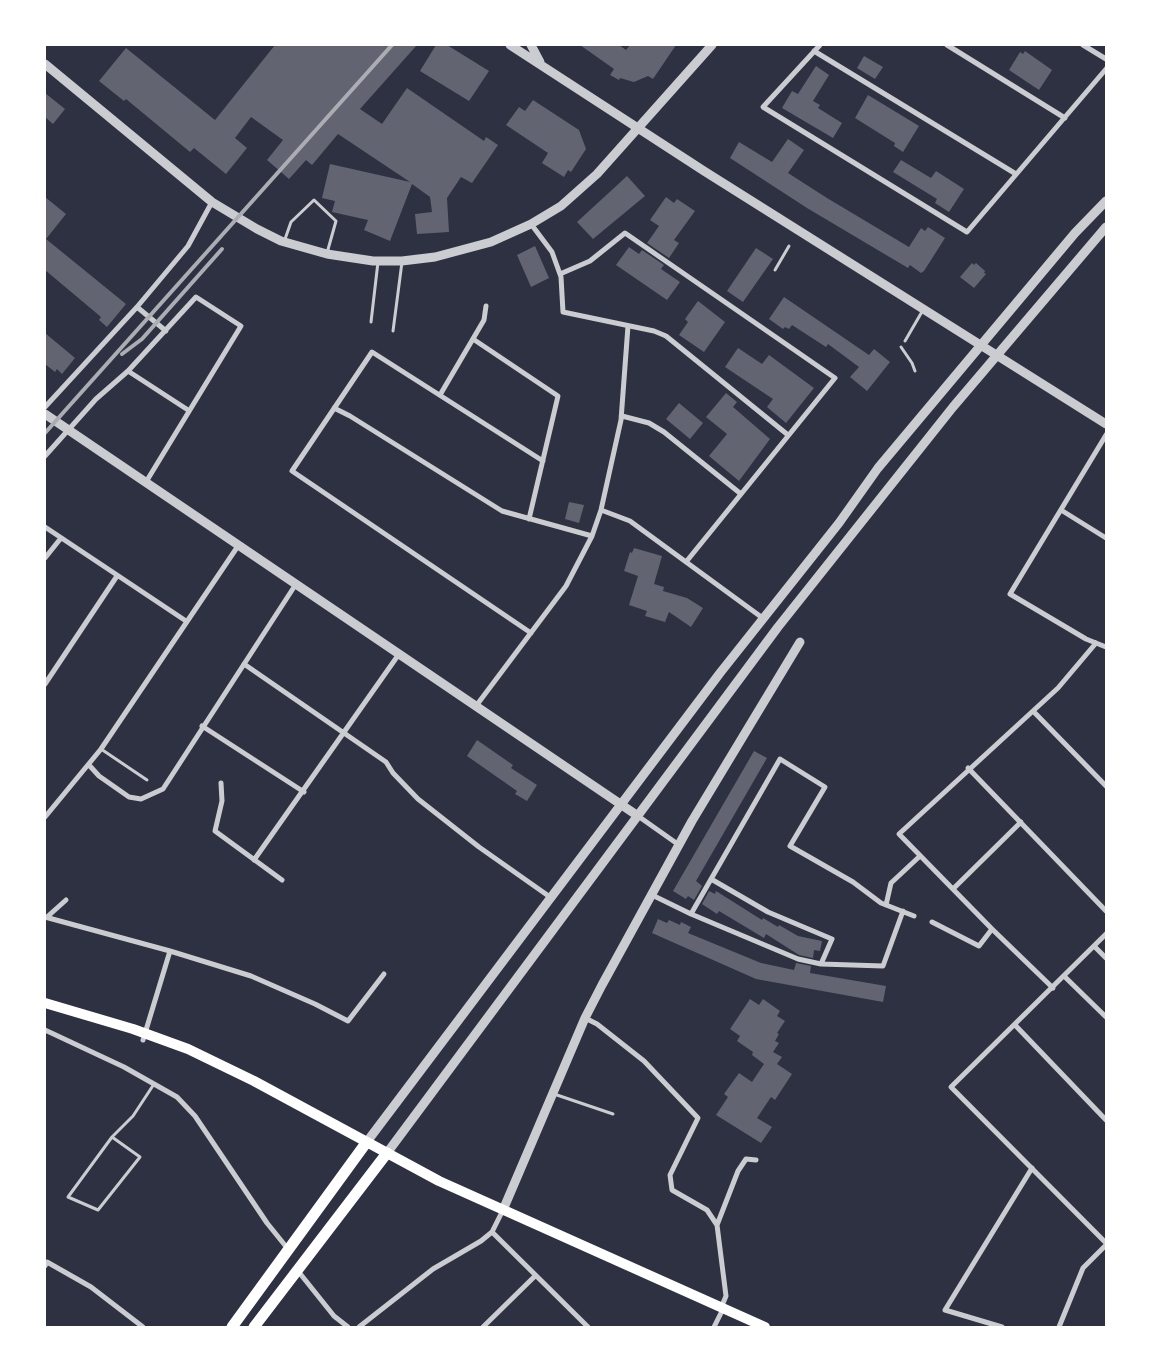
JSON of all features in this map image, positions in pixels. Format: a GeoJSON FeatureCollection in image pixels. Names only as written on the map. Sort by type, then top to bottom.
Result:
{"type":"FeatureCollection","features":[{"type":"Feature","properties":{"kind":"main road"},"geometry":{"type":"LineString","coordinates":[[45,1004],[144,1037],[188,1049],[254,1081],[366,1143],[502,1210],[765,1327]]}},
{"type":"Feature","properties":{"kind":"main road"},"geometry":{"type":"LineString","coordinates":[[232,1327],[366,1143]]}},
{"type":"Feature","properties":{"kind":"main road"},"geometry":{"type":"LineString","coordinates":[[254,1327],[387,1153]]}},
{"type":"Feature","properties":{"kind":"street"},"geometry":{"type":"LineString","coordinates":[[510,45],[1106,424]]}},
{"type":"Feature","properties":{"kind":"street"},"geometry":{"type":"LineString","coordinates":[[531,45],[541,65]]}},
{"type":"Feature","properties":{"kind":"street"},"geometry":{"type":"LineString","coordinates":[[45,64],[212,202],[256,229],[284,242],[327,254],[378,261],[402,261],[435,257],[491,242],[531,224],[561,206],[579,191],[712,45]]}},
{"type":"Feature","properties":{"kind":"street"},"geometry":{"type":"LineString","coordinates":[[820,45],[763,107],[966,232],[1106,69]]}},
{"type":"Feature","properties":{"kind":"street"},"geometry":{"type":"LineString","coordinates":[[947,45],[1064,118]]}},
{"type":"Feature","properties":{"kind":"street"},"geometry":{"type":"LineString","coordinates":[[1083,45],[1106,59]]}},
{"type":"Feature","properties":{"kind":"street"},"geometry":{"type":"LineString","coordinates":[[814,51],[1016,174]]}},
{"type":"Feature","properties":{"kind":"street"},"geometry":{"type":"LineString","coordinates":[[366,1143],[621,804],[839,523],[878,468],[1075,233],[1106,201]]}},
{"type":"Feature","properties":{"kind":"street"},"geometry":{"type":"LineString","coordinates":[[45,407],[137,307],[188,246],[212,202]]}},
{"type":"Feature","properties":{"kind":"street"},"geometry":{"type":"LineString","coordinates":[[531,224],[552,252],[560,274],[563,312],[654,331],[678,344],[788,435]]}},
{"type":"Feature","properties":{"kind":"street"},"geometry":{"type":"LineString","coordinates":[[387,1153],[778,626],[906,465],[1106,228]]}},
{"type":"Feature","properties":{"kind":"street"},"geometry":{"type":"LineString","coordinates":[[560,274],[590,260],[625,234],[834,378],[686,562]]}},
{"type":"Feature","properties":{"kind":"street"},"geometry":{"type":"LineString","coordinates":[[45,456],[96,399],[128,370],[196,297],[240,326],[146,482]]}},
{"type":"Feature","properties":{"kind":"street"},"geometry":{"type":"LineString","coordinates":[[440,395],[484,320],[486,306]]}},
{"type":"Feature","properties":{"kind":"street"},"geometry":{"type":"LineString","coordinates":[[137,307],[166,331]]}},
{"type":"Feature","properties":{"kind":"street"},"geometry":{"type":"LineString","coordinates":[[476,706],[566,586],[592,536],[601,510],[622,416],[628,326]]}},
{"type":"Feature","properties":{"kind":"street"},"geometry":{"type":"LineString","coordinates":[[473,339],[558,396],[529,519]]}},
{"type":"Feature","properties":{"kind":"street"},"geometry":{"type":"LineString","coordinates":[[531,632],[292,471],[372,352],[543,461]]}},
{"type":"Feature","properties":{"kind":"street"},"geometry":{"type":"LineString","coordinates":[[128,370],[188,410]]}},
{"type":"Feature","properties":{"kind":"street"},"geometry":{"type":"LineString","coordinates":[[334,408],[350,416],[502,511],[592,536]]}},
{"type":"Feature","properties":{"kind":"street"},"geometry":{"type":"LineString","coordinates":[[45,414],[679,845]]}},
{"type":"Feature","properties":{"kind":"street"},"geometry":{"type":"LineString","coordinates":[[622,416],[649,423],[664,432],[741,494]]}},
{"type":"Feature","properties":{"kind":"street"},"geometry":{"type":"LineString","coordinates":[[1106,435],[1010,594],[1106,648]]}},
{"type":"Feature","properties":{"kind":"street"},"geometry":{"type":"LineString","coordinates":[[601,510],[630,521],[764,619]]}},
{"type":"Feature","properties":{"kind":"street"},"geometry":{"type":"LineString","coordinates":[[1061,510],[1106,538]]}},
{"type":"Feature","properties":{"kind":"street"},"geometry":{"type":"LineString","coordinates":[[45,528],[186,622]]}},
{"type":"Feature","properties":{"kind":"street"},"geometry":{"type":"LineString","coordinates":[[45,558],[61,538]]}},
{"type":"Feature","properties":{"kind":"street"},"geometry":{"type":"LineString","coordinates":[[45,817],[101,749],[238,546]]}},
{"type":"Feature","properties":{"kind":"street"},"geometry":{"type":"LineString","coordinates":[[45,684],[117,576]]}},
{"type":"Feature","properties":{"kind":"street"},"geometry":{"type":"LineString","coordinates":[[89,765],[115,789],[129,797],[141,799],[163,788],[296,584]]}},
{"type":"Feature","properties":{"kind":"street"},"geometry":{"type":"LineString","coordinates":[[358,1327],[433,1269],[481,1241],[492,1232],[585,1018],[679,845],[800,642]]}},
{"type":"Feature","properties":{"kind":"street"},"geometry":{"type":"LineString","coordinates":[[1053,988],[899,834],[968,768],[1058,688],[1096,644]]}},
{"type":"Feature","properties":{"kind":"street"},"geometry":{"type":"LineString","coordinates":[[254,860],[400,654]]}},
{"type":"Feature","properties":{"kind":"street"},"geometry":{"type":"LineString","coordinates":[[244,664],[386,762],[418,799],[479,847],[550,898]]}},
{"type":"Feature","properties":{"kind":"street"},"geometry":{"type":"LineString","coordinates":[[1033,710],[1106,786]]}},
{"type":"Feature","properties":{"kind":"street"},"geometry":{"type":"LineString","coordinates":[[202,726],[304,792]]}},
{"type":"Feature","properties":{"kind":"street"},"geometry":{"type":"LineString","coordinates":[[691,914],[780,760],[825,787],[790,846],[853,882],[886,905],[914,916]]}},
{"type":"Feature","properties":{"kind":"street"},"geometry":{"type":"LineString","coordinates":[[968,768],[1106,911]]}},
{"type":"Feature","properties":{"kind":"street"},"geometry":{"type":"LineString","coordinates":[[221,782],[222,802],[214,831],[282,880]]}},
{"type":"Feature","properties":{"kind":"street"},"geometry":{"type":"LineString","coordinates":[[953,889],[1020,822]]}},
{"type":"Feature","properties":{"kind":"street"},"geometry":{"type":"LineString","coordinates":[[886,905],[891,883],[920,856]]}},
{"type":"Feature","properties":{"kind":"street"},"geometry":{"type":"LineString","coordinates":[[711,879],[768,912],[832,938],[821,964]]}},
{"type":"Feature","properties":{"kind":"street"},"geometry":{"type":"LineString","coordinates":[[652,895],[777,952],[821,964],[883,966],[903,911]]}},
{"type":"Feature","properties":{"kind":"street"},"geometry":{"type":"LineString","coordinates":[[46,917],[66,900]]}},
{"type":"Feature","properties":{"kind":"street"},"geometry":{"type":"LineString","coordinates":[[46,917],[170,951],[251,976],[315,1004],[348,1021],[384,974]]}},
{"type":"Feature","properties":{"kind":"street"},"geometry":{"type":"LineString","coordinates":[[932,922],[980,946],[992,929]]}},
{"type":"Feature","properties":{"kind":"street"},"geometry":{"type":"LineString","coordinates":[[1059,1327],[1083,1268],[1106,1244],[951,1087],[1066,977],[1106,934]]}},
{"type":"Feature","properties":{"kind":"street"},"geometry":{"type":"LineString","coordinates":[[1094,946],[1106,958]]}},
{"type":"Feature","properties":{"kind":"street"},"geometry":{"type":"LineString","coordinates":[[144,1037],[170,951]]}},
{"type":"Feature","properties":{"kind":"street"},"geometry":{"type":"LineString","coordinates":[[1066,977],[1106,1017]]}},
{"type":"Feature","properties":{"kind":"street"},"geometry":{"type":"LineString","coordinates":[[585,1018],[597,1024],[644,1060],[698,1118],[670,1175],[672,1190],[707,1210],[717,1225],[726,1296],[714,1327]]}},
{"type":"Feature","properties":{"kind":"street"},"geometry":{"type":"LineString","coordinates":[[1015,1025],[1106,1120]]}},
{"type":"Feature","properties":{"kind":"street"},"geometry":{"type":"LineString","coordinates":[[45,1030],[124,1067],[177,1097],[195,1116],[267,1223],[288,1249]]}},
{"type":"Feature","properties":{"kind":"street"},"geometry":{"type":"LineString","coordinates":[[717,1225],[738,1171],[746,1159],[756,1160]]}},
{"type":"Feature","properties":{"kind":"street"},"geometry":{"type":"LineString","coordinates":[[1002,1327],[945,1310],[1032,1168]]}},
{"type":"Feature","properties":{"kind":"street"},"geometry":{"type":"LineString","coordinates":[[492,1232],[588,1327]]}},
{"type":"Feature","properties":{"kind":"street"},"geometry":{"type":"LineString","coordinates":[[46,1263],[91,1287],[143,1327]]}},
{"type":"Feature","properties":{"kind":"street"},"geometry":{"type":"LineString","coordinates":[[298,1271],[334,1316],[348,1327]]}},
{"type":"Feature","properties":{"kind":"street"},"geometry":{"type":"LineString","coordinates":[[483,1327],[535,1276]]}},
{"type":"Feature","properties":{"kind":"lane"},"geometry":{"type":"LineString","coordinates":[[284,242],[291,222],[314,200],[336,221],[327,254]]}},
{"type":"Feature","properties":{"kind":"lane"},"geometry":{"type":"LineString","coordinates":[[775,270],[790,246]]}},
{"type":"Feature","properties":{"kind":"lane"},"geometry":{"type":"LineString","coordinates":[[371,322],[378,261]]}},
{"type":"Feature","properties":{"kind":"lane"},"geometry":{"type":"LineString","coordinates":[[393,331],[402,261]]}},
{"type":"Feature","properties":{"kind":"lane"},"geometry":{"type":"LineString","coordinates":[[905,342],[923,309]]}},
{"type":"Feature","properties":{"kind":"lane"},"geometry":{"type":"LineString","coordinates":[[901,347],[915,371]]}},
{"type":"Feature","properties":{"kind":"lane"},"geometry":{"type":"LineString","coordinates":[[101,749],[147,780]]}},
{"type":"Feature","properties":{"kind":"lane"},"geometry":{"type":"LineString","coordinates":[[112,1137],[140,1157],[98,1210],[68,1197],[112,1137],[133,1116],[154,1084]]}},
{"type":"Feature","properties":{"kind":"lane"},"geometry":{"type":"LineString","coordinates":[[553,1094],[613,1114]]}},
{"type":"Feature","properties":{"kind":"building"},"geometry":{"type":"Polygon","coordinates":[[[275,45],[417,45],[360,109],[382,124],[407,88],[484,141],[486,137],[498,145],[472,183],[461,177],[447,198],[449,232],[417,234],[415,214],[432,212],[430,197],[412,184],[390,241],[364,230],[368,220],[332,212],[335,201],[322,198],[330,164],[410,182],[338,134],[312,165],[306,160],[289,179],[267,160],[283,140],[251,117],[235,138],[247,148],[226,174],[194,148],[190,152],[126,99],[124,101],[99,81],[126,48],[215,120],[275,45]]]}},
{"type":"Feature","properties":{"kind":"building"},"geometry":{"type":"Polygon","coordinates":[[[436,45],[447,45],[489,71],[469,101],[420,71],[436,45]]]}},
{"type":"Feature","properties":{"kind":"building"},"geometry":{"type":"Polygon","coordinates":[[[580,45],[619,45],[626,50],[630,45],[676,45],[653,79],[648,76],[634,82],[620,78],[619,80],[610,75],[614,69],[580,45]]]}},
{"type":"Feature","properties":{"kind":"building"},"geometry":{"type":"Polygon","coordinates":[[[1025,51],[1052,70],[1039,90],[1009,70],[1020,52],[1023,54],[1025,51]]]}},
{"type":"Feature","properties":{"kind":"building"},"geometry":{"type":"Polygon","coordinates":[[[864,56],[883,67],[875,79],[857,68],[864,56]]]}},
{"type":"Feature","properties":{"kind":"building"},"geometry":{"type":"Polygon","coordinates":[[[816,66],[829,75],[813,101],[820,105],[818,108],[842,123],[833,138],[782,108],[792,91],[798,94],[816,66]]]}},
{"type":"Feature","properties":{"kind":"building"},"geometry":{"type":"Polygon","coordinates":[[[45,93],[65,109],[53,124],[45,117],[45,93]]]}},
{"type":"Feature","properties":{"kind":"building"},"geometry":{"type":"Polygon","coordinates":[[[868,95],[919,126],[903,152],[894,146],[895,143],[855,118],[868,95]]]}},
{"type":"Feature","properties":{"kind":"building"},"geometry":{"type":"Polygon","coordinates":[[[533,100],[579,130],[586,149],[571,172],[568,170],[564,177],[542,163],[548,153],[506,125],[519,107],[525,111],[533,100]]]}},
{"type":"Feature","properties":{"kind":"building"},"geometry":{"type":"Polygon","coordinates":[[[788,139],[804,150],[788,173],[827,198],[909,247],[921,228],[925,231],[928,227],[945,238],[924,271],[921,273],[910,265],[908,268],[807,208],[730,158],[739,142],[772,162],[788,139]]]}},
{"type":"Feature","properties":{"kind":"building"},"geometry":{"type":"Polygon","coordinates":[[[901,160],[931,178],[936,171],[964,189],[949,212],[935,203],[937,199],[893,172],[901,160]]]}},
{"type":"Feature","properties":{"kind":"building"},"geometry":{"type":"Polygon","coordinates":[[[627,176],[645,196],[593,239],[577,222],[627,176]]]}},
{"type":"Feature","properties":{"kind":"building"},"geometry":{"type":"Polygon","coordinates":[[[45,197],[66,214],[46,239],[126,304],[107,327],[99,320],[101,317],[45,270],[45,197]]]}},
{"type":"Feature","properties":{"kind":"building"},"geometry":{"type":"Polygon","coordinates":[[[666,197],[674,203],[677,199],[695,211],[674,240],[679,243],[669,258],[647,243],[659,226],[650,220],[666,197]]]}},
{"type":"Feature","properties":{"kind":"building"},"geometry":{"type":"Polygon","coordinates":[[[535,246],[549,278],[531,287],[517,255],[535,246]]]}},
{"type":"Feature","properties":{"kind":"building"},"geometry":{"type":"Polygon","coordinates":[[[629,247],[639,254],[642,250],[664,265],[661,269],[680,282],[667,300],[616,265],[629,247]]]}},
{"type":"Feature","properties":{"kind":"building"},"geometry":{"type":"Polygon","coordinates":[[[756,248],[773,259],[743,302],[727,291],[756,248]]]}},
{"type":"Feature","properties":{"kind":"building"},"geometry":{"type":"Polygon","coordinates":[[[972,263],[974,265],[976,263],[986,274],[974,288],[960,277],[972,263]]]}},
{"type":"Feature","properties":{"kind":"building"},"geometry":{"type":"Polygon","coordinates":[[[784,297],[869,355],[874,349],[890,362],[867,391],[850,377],[859,367],[828,344],[826,347],[792,325],[789,329],[785,327],[783,329],[769,319],[784,297]]]}},
{"type":"Feature","properties":{"kind":"building"},"geometry":{"type":"Polygon","coordinates":[[[698,301],[725,322],[704,352],[679,335],[688,322],[685,319],[698,301]]]}},
{"type":"Feature","properties":{"kind":"building"},"geometry":{"type":"Polygon","coordinates":[[[45,333],[75,358],[62,374],[57,369],[55,372],[45,364],[45,333]]]}},
{"type":"Feature","properties":{"kind":"building"},"geometry":{"type":"Polygon","coordinates":[[[738,348],[762,364],[769,355],[814,388],[786,423],[767,407],[773,399],[725,367],[738,348]]]}},
{"type":"Feature","properties":{"kind":"building"},"geometry":{"type":"Polygon","coordinates":[[[726,393],[737,402],[733,407],[770,439],[739,481],[709,456],[727,434],[706,417],[726,393]]]}},
{"type":"Feature","properties":{"kind":"building"},"geometry":{"type":"Polygon","coordinates":[[[679,403],[703,423],[690,439],[666,419],[679,403]]]}},
{"type":"Feature","properties":{"kind":"building"},"geometry":{"type":"Polygon","coordinates":[[[569,502],[584,505],[579,523],[565,519],[569,502]]]}},
{"type":"Feature","properties":{"kind":"building"},"geometry":{"type":"Polygon","coordinates":[[[634,548],[662,556],[654,584],[664,587],[663,591],[687,598],[703,608],[691,627],[669,612],[665,622],[645,616],[647,611],[629,605],[638,576],[624,571],[630,552],[632,553],[634,548]]]}},
{"type":"Feature","properties":{"kind":"building"},"geometry":{"type":"Polygon","coordinates":[[[477,740],[513,765],[511,768],[537,785],[527,801],[515,794],[517,791],[467,756],[477,740]]]}},
{"type":"Feature","properties":{"kind":"building"},"geometry":{"type":"Polygon","coordinates":[[[754,751],[767,758],[696,881],[702,886],[694,900],[688,896],[686,899],[673,891],[754,751]]]}},
{"type":"Feature","properties":{"kind":"building"},"geometry":{"type":"Polygon","coordinates":[[[709,891],[715,894],[716,891],[762,920],[763,918],[778,927],[779,925],[798,936],[822,941],[820,951],[814,950],[813,958],[799,955],[766,934],[764,938],[719,911],[717,914],[702,904],[709,891]]]}},
{"type":"Feature","properties":{"kind":"building"},"geometry":{"type":"Polygon","coordinates":[[[658,919],[667,923],[669,920],[680,925],[681,922],[691,927],[688,933],[761,963],[794,970],[796,963],[811,966],[810,973],[886,986],[883,1002],[756,979],[652,933],[658,919]]]}},
{"type":"Feature","properties":{"kind":"building"},"geometry":{"type":"Polygon","coordinates":[[[750,999],[759,1005],[763,999],[780,1011],[777,1016],[785,1021],[777,1033],[779,1034],[775,1041],[779,1043],[773,1052],[782,1057],[777,1064],[792,1074],[775,1100],[771,1097],[757,1118],[772,1127],[761,1143],[716,1115],[728,1097],[724,1094],[739,1073],[752,1082],[764,1064],[752,1055],[753,1052],[737,1041],[740,1036],[730,1029],[750,999]]]}},
{"type":"Feature","properties":{"kind":"railway"},"geometry":{"type":"LineString","coordinates":[[45,433],[392,45]]}},
{"type":"Feature","properties":{"kind":"railway"},"geometry":{"type":"LineString","coordinates":[[122,354],[142,339],[222,249]]}}]}
